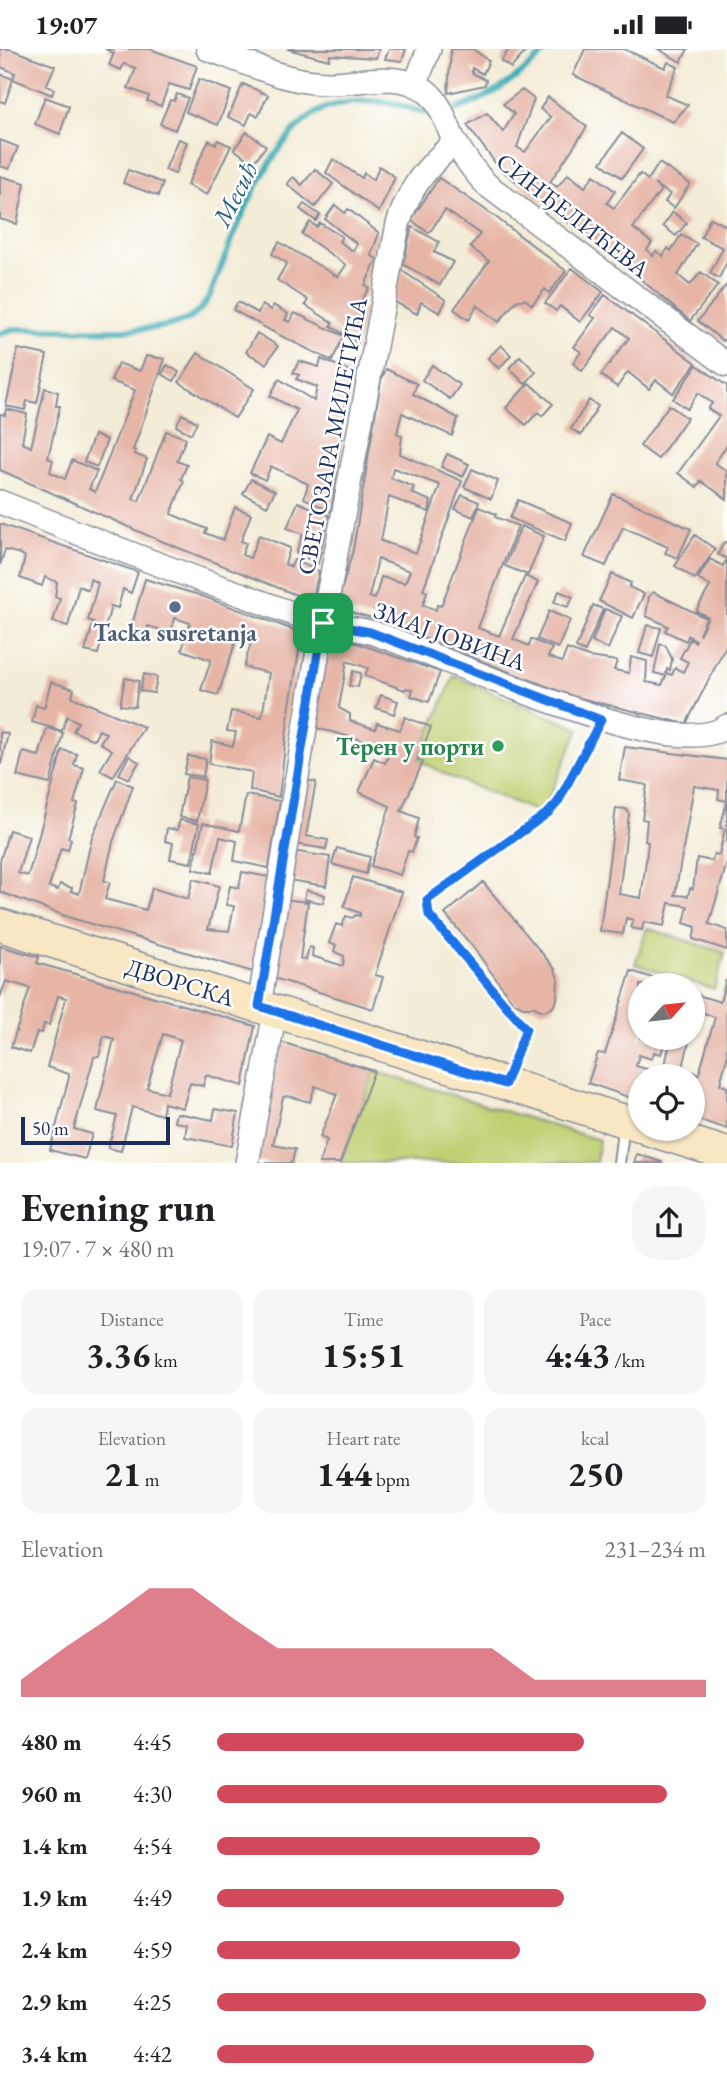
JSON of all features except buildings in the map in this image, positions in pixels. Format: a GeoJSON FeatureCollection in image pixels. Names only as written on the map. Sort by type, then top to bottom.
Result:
{"type":"FeatureCollection","features":[{"type":"Feature","properties":{"kind":"main road","name":"ДВОРСКА"},"geometry":{"type":"LineString","coordinates":[[0,925],[628,1123]]}},
{"type":"Feature","properties":{"kind":"main road","name":"ДВОРСКА"},"geometry":{"type":"LineString","coordinates":[[686,1141],[727,1154]]}},
{"type":"Feature","properties":{"kind":"street","name":"СИНЂЕЛИЋЕВА"},"geometry":{"type":"LineString","coordinates":[[208,49],[303,82],[392,79],[415,85],[435,99],[452,135],[477,174],[496,193],[727,365]]}},
{"type":"Feature","properties":{"kind":"street"},"geometry":{"type":"LineString","coordinates":[[415,85],[429,49]]}},
{"type":"Feature","properties":{"kind":"street","name":"СВЕТОЗАРА МИЛЕТИЋА"},"geometry":{"type":"LineString","coordinates":[[247,1163],[323,623],[398,223],[417,181],[452,135]]}},
{"type":"Feature","properties":{"kind":"street","name":"ЗМАЈ ЈОВИНА"},"geometry":{"type":"LineString","coordinates":[[0,502],[162,568],[323,623],[370,632],[601,720],[664,732],[705,736],[717,734],[727,726]]}},
{"type":"Feature","properties":{"kind":"lane"},"geometry":{"type":"LineString","coordinates":[[619,1163],[630,1141]]}},
{"type":"Feature","properties":{"kind":"path"},"geometry":{"type":"LineString","coordinates":[[505,1084],[526,1029],[429,915],[427,900],[549,812],[558,802],[601,720]]}},
{"type":"Feature","properties":{"kind":"green space","name":"Терен у порти"},"geometry":{"type":"Polygon","coordinates":[[[454,676],[579,729],[546,804],[538,812],[451,777],[418,760],[454,676]]]}},
{"type":"Feature","properties":{"kind":"green space"},"geometry":{"type":"Polygon","coordinates":[[[647,928],[725,953],[714,989],[705,986],[705,973],[663,973],[635,964],[647,928]]]}},
{"type":"Feature","properties":{"kind":"green space"},"geometry":{"type":"Polygon","coordinates":[[[374,1071],[599,1140],[596,1162],[340,1163],[374,1071]]]}},
{"type":"Feature","properties":{"kind":"waterway","name":"Месић"},"geometry":{"type":"LineString","coordinates":[[448,112],[503,87],[548,49]]}},
{"type":"Feature","properties":{"kind":"waterway","name":"Месић"},"geometry":{"type":"LineString","coordinates":[[0,334],[12,329],[133,330],[154,328],[188,319],[198,312],[210,296],[227,251],[262,176],[291,134],[308,118],[335,105],[363,101],[391,103],[422,112],[438,113]]}},
{"type":"Feature","properties":{"kind":"place","name":"Tacka susretanja"},"geometry":{"type":"Point","coordinates":[175,607]}},
{"type":"Feature","properties":{"kind":"place","name":"Терен у порти"},"geometry":{"type":"Point","coordinates":[498,746]}},
{"type":"Feature","properties":{"kind":"route"},"geometry":{"type":"LineString","coordinates":[[323,623],[370,632],[601,720],[558,802],[549,812],[427,900],[429,915],[526,1029],[505,1084],[259,1006],[323,623]]}}]}
